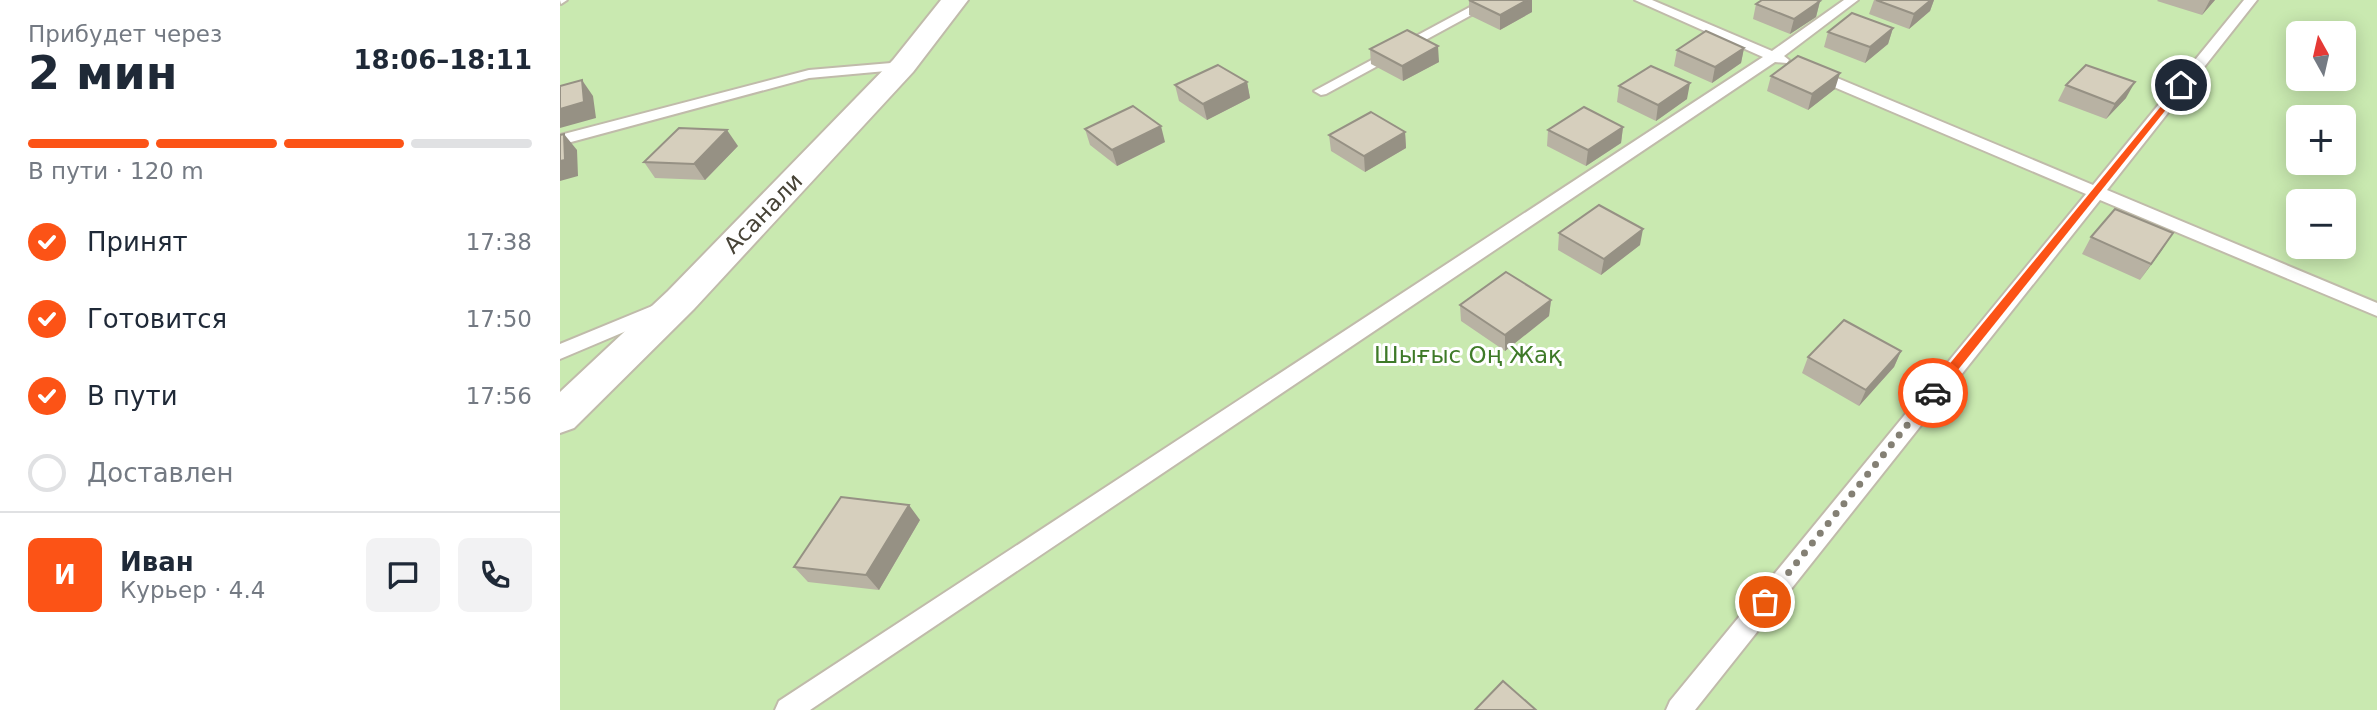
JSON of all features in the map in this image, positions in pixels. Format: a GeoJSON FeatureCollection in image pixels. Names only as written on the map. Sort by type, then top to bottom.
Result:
{"type":"FeatureCollection","features":[{"type":"Feature","properties":{"kind":"street","name":"Асанали"},"geometry":{"type":"LineString","coordinates":[[560,416],[681,300],[903,66],[955,0]]}},
{"type":"Feature","properties":{"kind":"lane"},"geometry":{"type":"LineString","coordinates":[[1321,90],[1493,0]]}},
{"type":"Feature","properties":{"kind":"lane"},"geometry":{"type":"LineString","coordinates":[[1641,0],[2377,310]]}},
{"type":"Feature","properties":{"kind":"lane"},"geometry":{"type":"LineString","coordinates":[[788,710],[1774,56],[1852,0]]}},
{"type":"Feature","properties":{"kind":"lane"},"geometry":{"type":"LineString","coordinates":[[1679,710],[2251,0]]}},
{"type":"Feature","properties":{"kind":"lane"},"geometry":{"type":"LineString","coordinates":[[560,141],[809,74],[903,66]]}},
{"type":"Feature","properties":{"kind":"lane"},"geometry":{"type":"LineString","coordinates":[[560,352],[681,300]]}},
{"type":"Feature","properties":{"kind":"green space","name":"Шығыс Оң Жақ"},"geometry":{"type":"Polygon","coordinates":[[[560,0],[2377,0],[2377,710],[560,710],[560,0]]]}},
{"type":"Feature","properties":{"kind":"building"},"geometry":{"type":"Polygon","coordinates":[[[1469,0],[1527,0],[1500,15],[1469,0]]]}},
{"type":"Feature","properties":{"kind":"building"},"geometry":{"type":"Polygon","coordinates":[[[1762,0],[1820,1],[1794,19],[1756,4],[1762,0]]]}},
{"type":"Feature","properties":{"kind":"building"},"geometry":{"type":"Polygon","coordinates":[[[1876,0],[1931,0],[1914,14],[1876,0]]]}},
{"type":"Feature","properties":{"kind":"building"},"geometry":{"type":"Polygon","coordinates":[[[1852,13],[1893,28],[1870,47],[1828,32],[1852,13]]]}},
{"type":"Feature","properties":{"kind":"building"},"geometry":{"type":"Polygon","coordinates":[[[1407,30],[1438,46],[1402,66],[1370,49],[1407,30]]]}},
{"type":"Feature","properties":{"kind":"building"},"geometry":{"type":"Polygon","coordinates":[[[1706,31],[1744,48],[1715,67],[1677,50],[1706,31]]]}},
{"type":"Feature","properties":{"kind":"building"},"geometry":{"type":"Polygon","coordinates":[[[1798,56],[1840,73],[1812,94],[1771,76],[1798,56]]]}},
{"type":"Feature","properties":{"kind":"building"},"geometry":{"type":"Polygon","coordinates":[[[1218,65],[1247,82],[1203,104],[1175,85],[1218,65]]]}},
{"type":"Feature","properties":{"kind":"building"},"geometry":{"type":"Polygon","coordinates":[[[2086,65],[2135,82],[2115,104],[2066,85],[2086,65]]]}},
{"type":"Feature","properties":{"kind":"building"},"geometry":{"type":"Polygon","coordinates":[[[1651,66],[1690,83],[1658,105],[1619,86],[1651,66]]]}},
{"type":"Feature","properties":{"kind":"building"},"geometry":{"type":"Polygon","coordinates":[[[582,80],[584,102],[560,109],[560,86],[582,80]]]}},
{"type":"Feature","properties":{"kind":"building"},"geometry":{"type":"Polygon","coordinates":[[[1133,106],[1161,126],[1112,150],[1085,129],[1133,106]]]}},
{"type":"Feature","properties":{"kind":"building"},"geometry":{"type":"Polygon","coordinates":[[[1584,107],[1623,127],[1588,150],[1548,130],[1584,107]]]}},
{"type":"Feature","properties":{"kind":"building"},"geometry":{"type":"Polygon","coordinates":[[[1371,112],[1405,132],[1364,156],[1329,135],[1371,112]]]}},
{"type":"Feature","properties":{"kind":"building"},"geometry":{"type":"Polygon","coordinates":[[[679,128],[727,130],[694,164],[644,162],[679,128]]]}},
{"type":"Feature","properties":{"kind":"building"},"geometry":{"type":"Polygon","coordinates":[[[564,134],[565,160],[560,161],[560,135],[564,134]]]}},
{"type":"Feature","properties":{"kind":"building"},"geometry":{"type":"Polygon","coordinates":[[[1599,205],[1643,229],[1604,259],[1559,233],[1599,205]]]}},
{"type":"Feature","properties":{"kind":"building"},"geometry":{"type":"Polygon","coordinates":[[[2115,209],[2173,233],[2151,264],[2091,237],[2115,209]]]}},
{"type":"Feature","properties":{"kind":"building"},"geometry":{"type":"Polygon","coordinates":[[[1506,272],[1551,300],[1505,335],[1460,305],[1506,272]]]}},
{"type":"Feature","properties":{"kind":"building"},"geometry":{"type":"Polygon","coordinates":[[[1844,320],[1901,351],[1866,390],[1808,357],[1844,320]]]}},
{"type":"Feature","properties":{"kind":"building"},"geometry":{"type":"Polygon","coordinates":[[[841,497],[909,505],[866,575],[794,567],[841,497]]]}},
{"type":"Feature","properties":{"kind":"building"},"geometry":{"type":"Polygon","coordinates":[[[1503,681],[1536,710],[1475,710],[1503,681]]]}},
{"type":"Feature","properties":{"kind":"way so far"},"geometry":{"type":"LineString","coordinates":[[1765,602],[1933,393]]}},
{"type":"Feature","properties":{"kind":"route"},"geometry":{"type":"LineString","coordinates":[[1933,393],[2181,85]]}}]}
